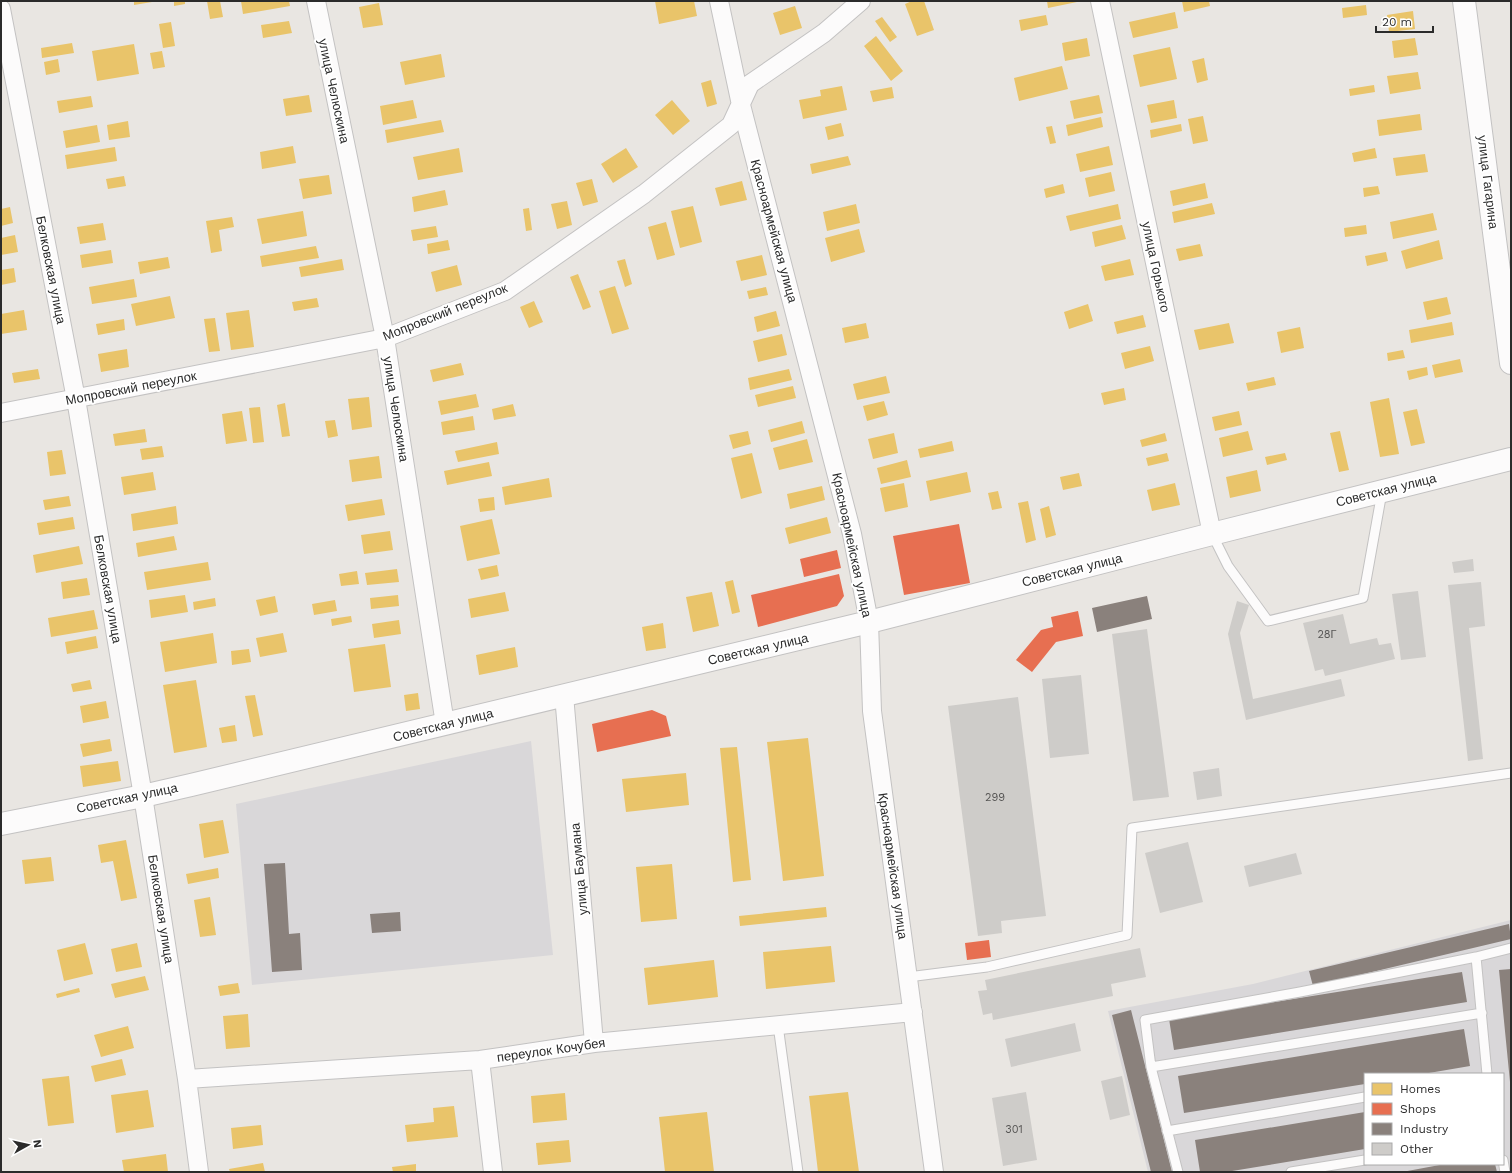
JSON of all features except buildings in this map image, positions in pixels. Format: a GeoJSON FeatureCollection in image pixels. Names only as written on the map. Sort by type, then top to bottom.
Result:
{"type":"FeatureCollection","features":[{"type":"Feature","properties":{"kind":"street","name":"улица Челюскина"},"geometry":{"type":"LineString","coordinates":[[316,1],[385,338],[445,724]]}},
{"type":"Feature","properties":{"kind":"street","name":"Красноармейская улица"},"geometry":{"type":"LineString","coordinates":[[719,1],[741,105],[852,534],[869,622],[872,712],[934,1172]]}},
{"type":"Feature","properties":{"kind":"street","name":"Мопровский переулок"},"geometry":{"type":"LineString","coordinates":[[1,414],[385,338],[505,291],[644,194],[731,125],[750,84],[824,33],[861,1]]}},
{"type":"Feature","properties":{"kind":"street","name":"улица Горького"},"geometry":{"type":"LineString","coordinates":[[1100,1],[1212,534]]}},
{"type":"Feature","properties":{"kind":"street","name":"улица Гагарина"},"geometry":{"type":"LineString","coordinates":[[1464,1],[1511,363]]}},
{"type":"Feature","properties":{"kind":"street","name":"Белковская улица"},"geometry":{"type":"LineString","coordinates":[[1,9],[76,399],[144,796],[187,1079],[199,1172]]}},
{"type":"Feature","properties":{"kind":"street","name":"Советская улица"},"geometry":{"type":"LineString","coordinates":[[1,824],[144,796],[869,622],[1511,459]]}},
{"type":"Feature","properties":{"kind":"street","name":"улица Баумана"},"geometry":{"type":"LineString","coordinates":[[564,695],[594,1043]]}},
{"type":"Feature","properties":{"kind":"street","name":"переулок Кочубея"},"geometry":{"type":"LineString","coordinates":[[187,1079],[480,1060],[594,1043],[913,1012]]}},
{"type":"Feature","properties":{"kind":"street"},"geometry":{"type":"LineString","coordinates":[[480,1060],[493,1172]]}},
{"type":"Feature","properties":{"kind":"lane"},"geometry":{"type":"LineString","coordinates":[[1212,534],[1228,566],[1268,621],[1356,600],[1363,598],[1382,492]]}},
{"type":"Feature","properties":{"kind":"lane"},"geometry":{"type":"LineString","coordinates":[[908,977],[987,967],[1127,935],[1132,828],[1511,773]]}},
{"type":"Feature","properties":{"kind":"lane"},"geometry":{"type":"LineString","coordinates":[[1178,1172],[1151,1067],[1145,1020],[1476,958],[1511,948]]}},
{"type":"Feature","properties":{"kind":"lane"},"geometry":{"type":"LineString","coordinates":[[1476,958],[1487,1073]]}},
{"type":"Feature","properties":{"kind":"lane"},"geometry":{"type":"LineString","coordinates":[[1151,1067],[1482,1013]]}},
{"type":"Feature","properties":{"kind":"lane"},"geometry":{"type":"LineString","coordinates":[[778,1024],[798,1172]]}},
{"type":"Feature","properties":{"kind":"lane"},"geometry":{"type":"LineString","coordinates":[[1167,1131],[1364,1097]]}},
{"type":"Feature","properties":{"kind":"lane"},"geometry":{"type":"LineString","coordinates":[[1291,1172],[1364,1160]]}},
{"type":"Feature","properties":{"kind":"shaded area"},"geometry":{"type":"Polygon","coordinates":[[[531,741],[553,955],[252,985],[236,804],[531,741]]]}},
{"type":"Feature","properties":{"kind":"shaded area"},"geometry":{"type":"Polygon","coordinates":[[[1511,920],[1511,1172],[1148,1172],[1108,1011],[1253,984],[1511,920]]]}}]}
